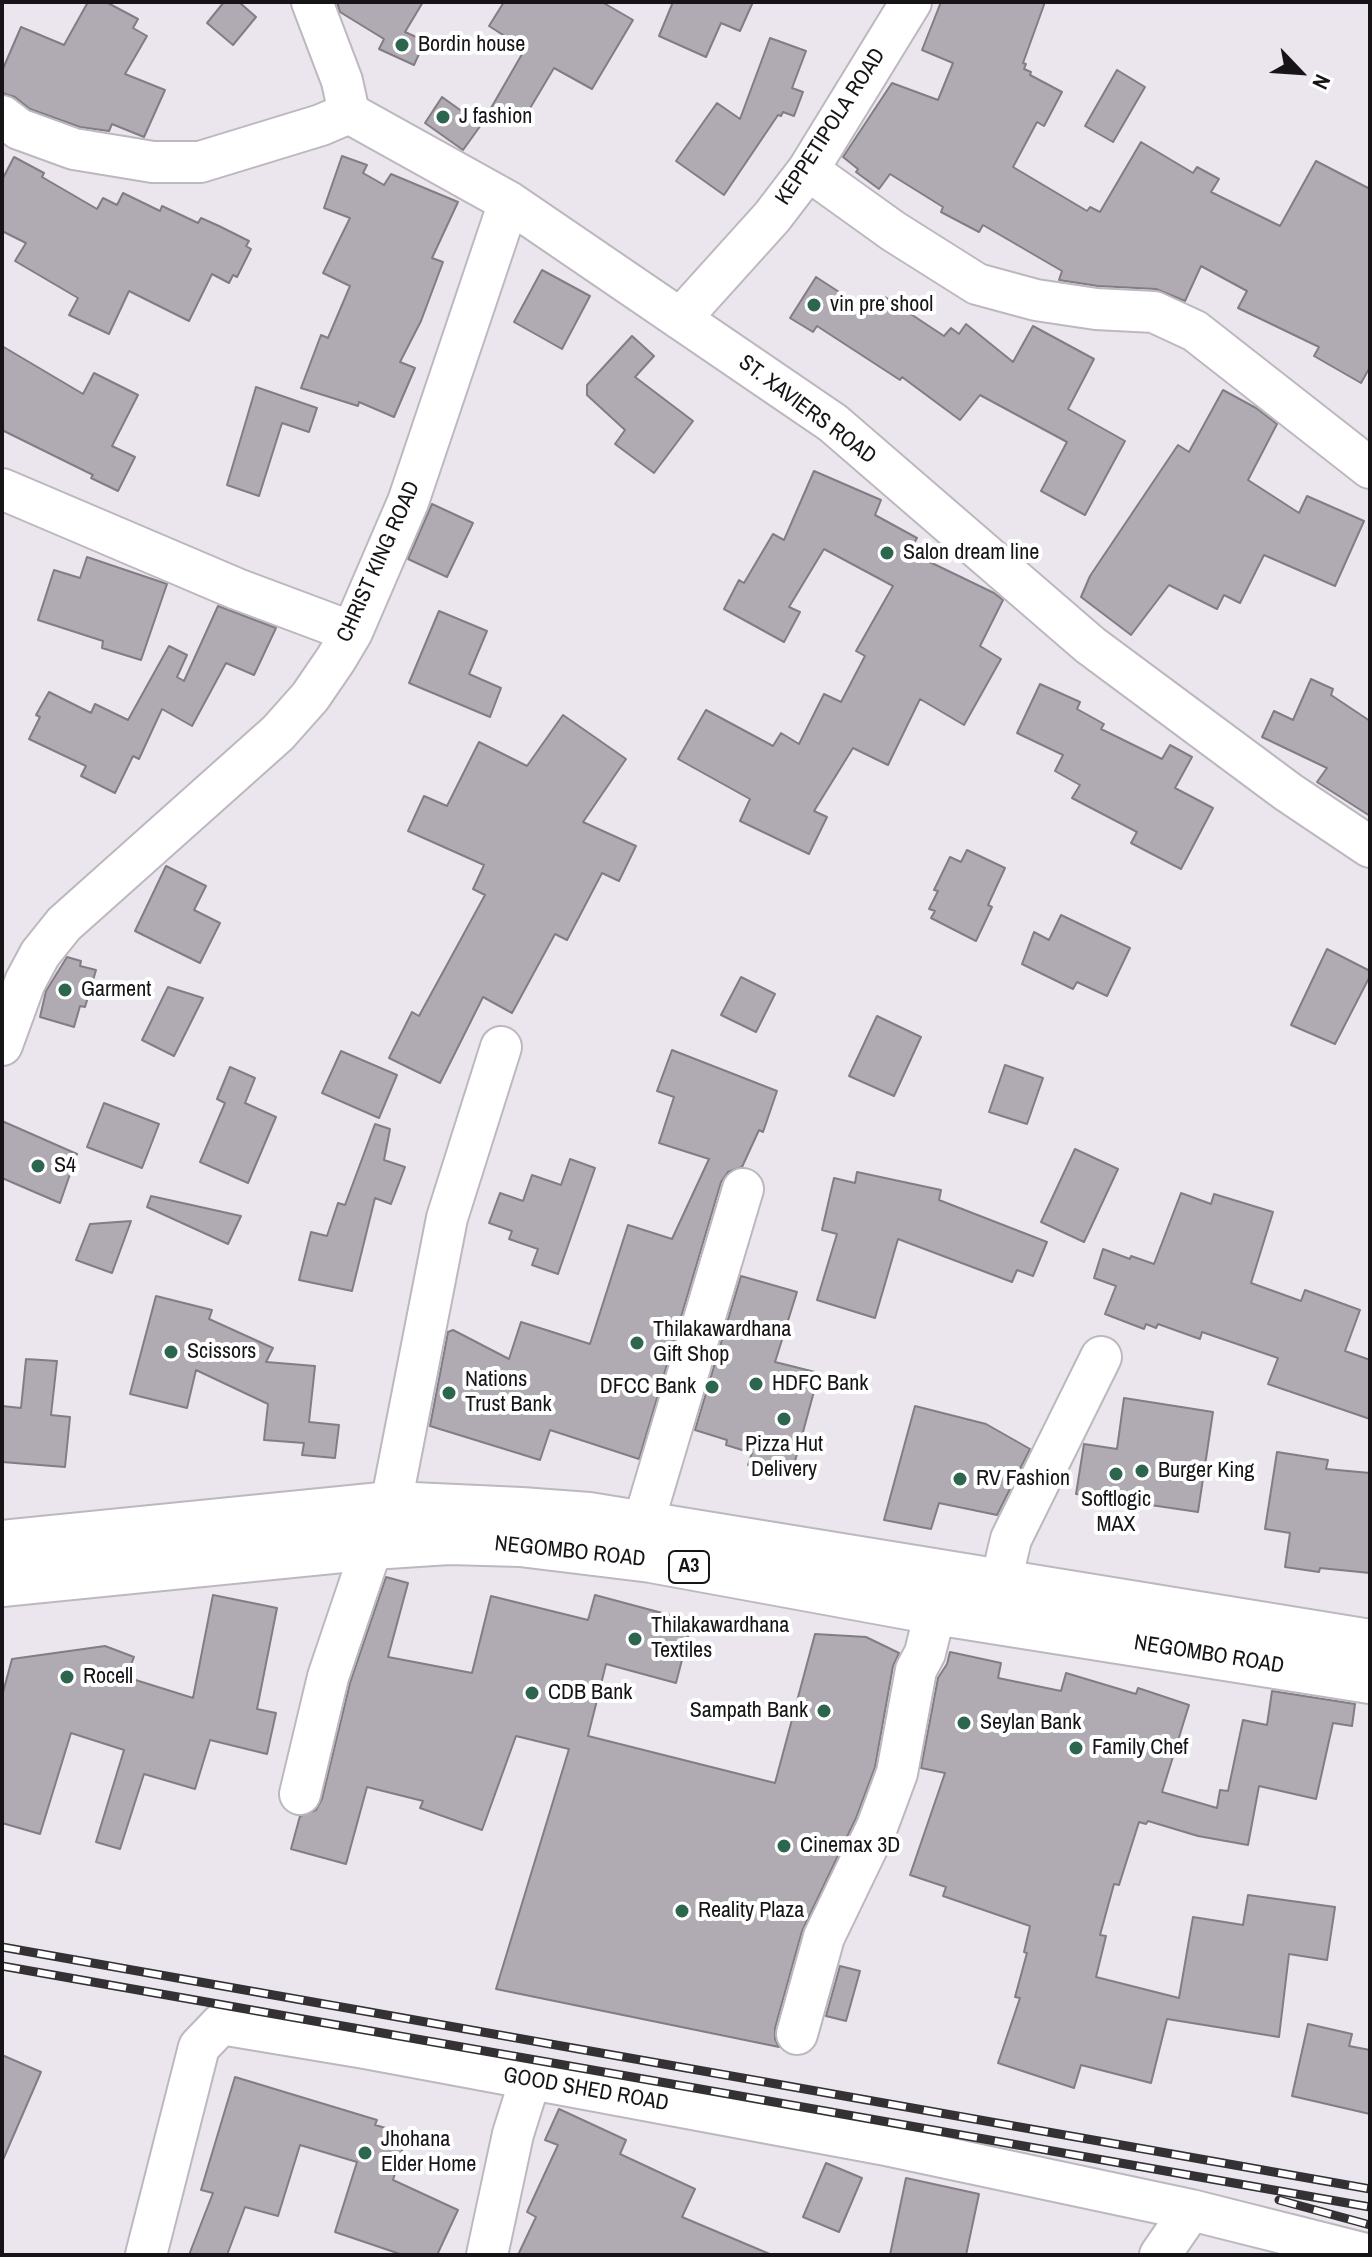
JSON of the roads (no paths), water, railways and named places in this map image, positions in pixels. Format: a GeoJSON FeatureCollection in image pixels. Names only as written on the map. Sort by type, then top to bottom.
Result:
{"type":"FeatureCollection","features":[{"type":"Feature","properties":{"kind":"highway","name":"NEGOMBO ROAD"},"geometry":{"type":"LineString","coordinates":[[2,1543],[391,1504],[535,1511],[589,1515],[1370,1642]]}},
{"type":"Feature","properties":{"kind":"highway","name":"NEGOMBO ROAD"},"geometry":{"type":"LineString","coordinates":[[2,1584],[372,1547],[449,1542],[520,1544],[651,1560],[935,1612],[1370,1681]]}},
{"type":"Feature","properties":{"kind":"street"},"geometry":{"type":"LineString","coordinates":[[2,116],[19,129],[74,149],[153,162],[200,162],[321,125],[349,113],[342,81],[312,2]]}},
{"type":"Feature","properties":{"kind":"street","name":"KEPPETIPOLA ROAD"},"geometry":{"type":"LineString","coordinates":[[680,319],[772,217],[808,170],[911,2]]}},
{"type":"Feature","properties":{"kind":"street","name":"ST. XAVIERS ROAD"},"geometry":{"type":"LineString","coordinates":[[349,113],[509,202],[833,423],[1090,645],[1288,792],[1370,847]]}},
{"type":"Feature","properties":{"kind":"street"},"geometry":{"type":"LineString","coordinates":[[808,170],[893,231],[977,284],[1036,300],[1096,309],[1154,312],[1195,331],[1370,468]]}},
{"type":"Feature","properties":{"kind":"street","name":"CHRIST KING ROAD"},"geometry":{"type":"LineString","coordinates":[[2,1045],[14,976],[40,954],[64,924],[278,733],[310,697],[352,632],[408,502],[509,202]]}},
{"type":"Feature","properties":{"kind":"street"},"geometry":{"type":"LineString","coordinates":[[2,489],[237,589],[352,632]]}},
{"type":"Feature","properties":{"kind":"street"},"geometry":{"type":"LineString","coordinates":[[391,1504],[447,1218],[501,1047]]}},
{"type":"Feature","properties":{"kind":"street"},"geometry":{"type":"LineString","coordinates":[[643,1524],[743,1189]]}},
{"type":"Feature","properties":{"kind":"street"},"geometry":{"type":"LineString","coordinates":[[1001,1581],[1011,1539],[1101,1357]]}},
{"type":"Feature","properties":{"kind":"street"},"geometry":{"type":"LineString","coordinates":[[300,1794],[328,1677],[372,1547]]}},
{"type":"Feature","properties":{"kind":"street"},"geometry":{"type":"LineString","coordinates":[[797,2034],[824,1937],[877,1827],[897,1773],[916,1670],[925,1653],[935,1612]]}},
{"type":"Feature","properties":{"kind":"street","name":"GOOD SHED ROAD"},"geometry":{"type":"LineString","coordinates":[[146,2255],[199,2047],[221,2024],[881,2144],[1191,2210]]}},
{"type":"Feature","properties":{"kind":"street"},"geometry":{"type":"LineString","coordinates":[[487,2255],[513,2134],[530,2080]]}},
{"type":"Feature","properties":{"kind":"street"},"geometry":{"type":"LineString","coordinates":[[1160,2255],[1191,2210],[1370,2255]]}},
{"type":"Feature","properties":{"kind":"railway"},"geometry":{"type":"LineString","coordinates":[[2,1947],[1370,2189]]}},
{"type":"Feature","properties":{"kind":"railway"},"geometry":{"type":"LineString","coordinates":[[2,1966],[1370,2207]]}},
{"type":"Feature","properties":{"kind":"railway"},"geometry":{"type":"LineString","coordinates":[[1279,2200],[1370,2225]]}},
{"type":"Feature","properties":{"kind":"place","name":"Bordin house"},"geometry":{"type":"Point","coordinates":[402,45]}},
{"type":"Feature","properties":{"kind":"place","name":"J fashion"},"geometry":{"type":"Point","coordinates":[443,117]}},
{"type":"Feature","properties":{"kind":"place","name":"vin pre shool"},"geometry":{"type":"Point","coordinates":[814,305]}},
{"type":"Feature","properties":{"kind":"place","name":"Salon dream line"},"geometry":{"type":"Point","coordinates":[887,553]}},
{"type":"Feature","properties":{"kind":"place","name":"Garment"},"geometry":{"type":"Point","coordinates":[65,990]}},
{"type":"Feature","properties":{"kind":"place","name":"S4"},"geometry":{"type":"Point","coordinates":[38,1166]}},
{"type":"Feature","properties":{"kind":"place","name":"Thilakawardhana Gift Shop"},"geometry":{"type":"Point","coordinates":[637,1343]}},
{"type":"Feature","properties":{"kind":"place","name":"Scissors"},"geometry":{"type":"Point","coordinates":[171,1352]}},
{"type":"Feature","properties":{"kind":"place","name":"HDFC Bank"},"geometry":{"type":"Point","coordinates":[756,1384]}},
{"type":"Feature","properties":{"kind":"place","name":"DFCC Bank"},"geometry":{"type":"Point","coordinates":[712,1387]}},
{"type":"Feature","properties":{"kind":"place","name":"Nations Trust Bank"},"geometry":{"type":"Point","coordinates":[449,1393]}},
{"type":"Feature","properties":{"kind":"place","name":"Pizza Hut Delivery"},"geometry":{"type":"Point","coordinates":[784,1419]}},
{"type":"Feature","properties":{"kind":"place","name":"Burger King"},"geometry":{"type":"Point","coordinates":[1142,1471]}},
{"type":"Feature","properties":{"kind":"place","name":"Softlogic MAX"},"geometry":{"type":"Point","coordinates":[1116,1474]}},
{"type":"Feature","properties":{"kind":"place","name":"RV Fashion"},"geometry":{"type":"Point","coordinates":[960,1479]}},
{"type":"Feature","properties":{"kind":"place","name":"Thilakawardhana Textiles"},"geometry":{"type":"Point","coordinates":[635,1639]}},
{"type":"Feature","properties":{"kind":"place","name":"Rocell"},"geometry":{"type":"Point","coordinates":[67,1677]}},
{"type":"Feature","properties":{"kind":"place","name":"CDB Bank"},"geometry":{"type":"Point","coordinates":[532,1693]}},
{"type":"Feature","properties":{"kind":"place","name":"Sampath Bank"},"geometry":{"type":"Point","coordinates":[824,1711]}},
{"type":"Feature","properties":{"kind":"place","name":"Seylan Bank"},"geometry":{"type":"Point","coordinates":[964,1723]}},
{"type":"Feature","properties":{"kind":"place","name":"Family Chef"},"geometry":{"type":"Point","coordinates":[1076,1748]}},
{"type":"Feature","properties":{"kind":"place","name":"Cinemax 3D"},"geometry":{"type":"Point","coordinates":[784,1846]}},
{"type":"Feature","properties":{"kind":"place","name":"Reality Plaza"},"geometry":{"type":"Point","coordinates":[682,1911]}},
{"type":"Feature","properties":{"kind":"place","name":"Jhohana Elder Home"},"geometry":{"type":"Point","coordinates":[365,2153]}}]}
